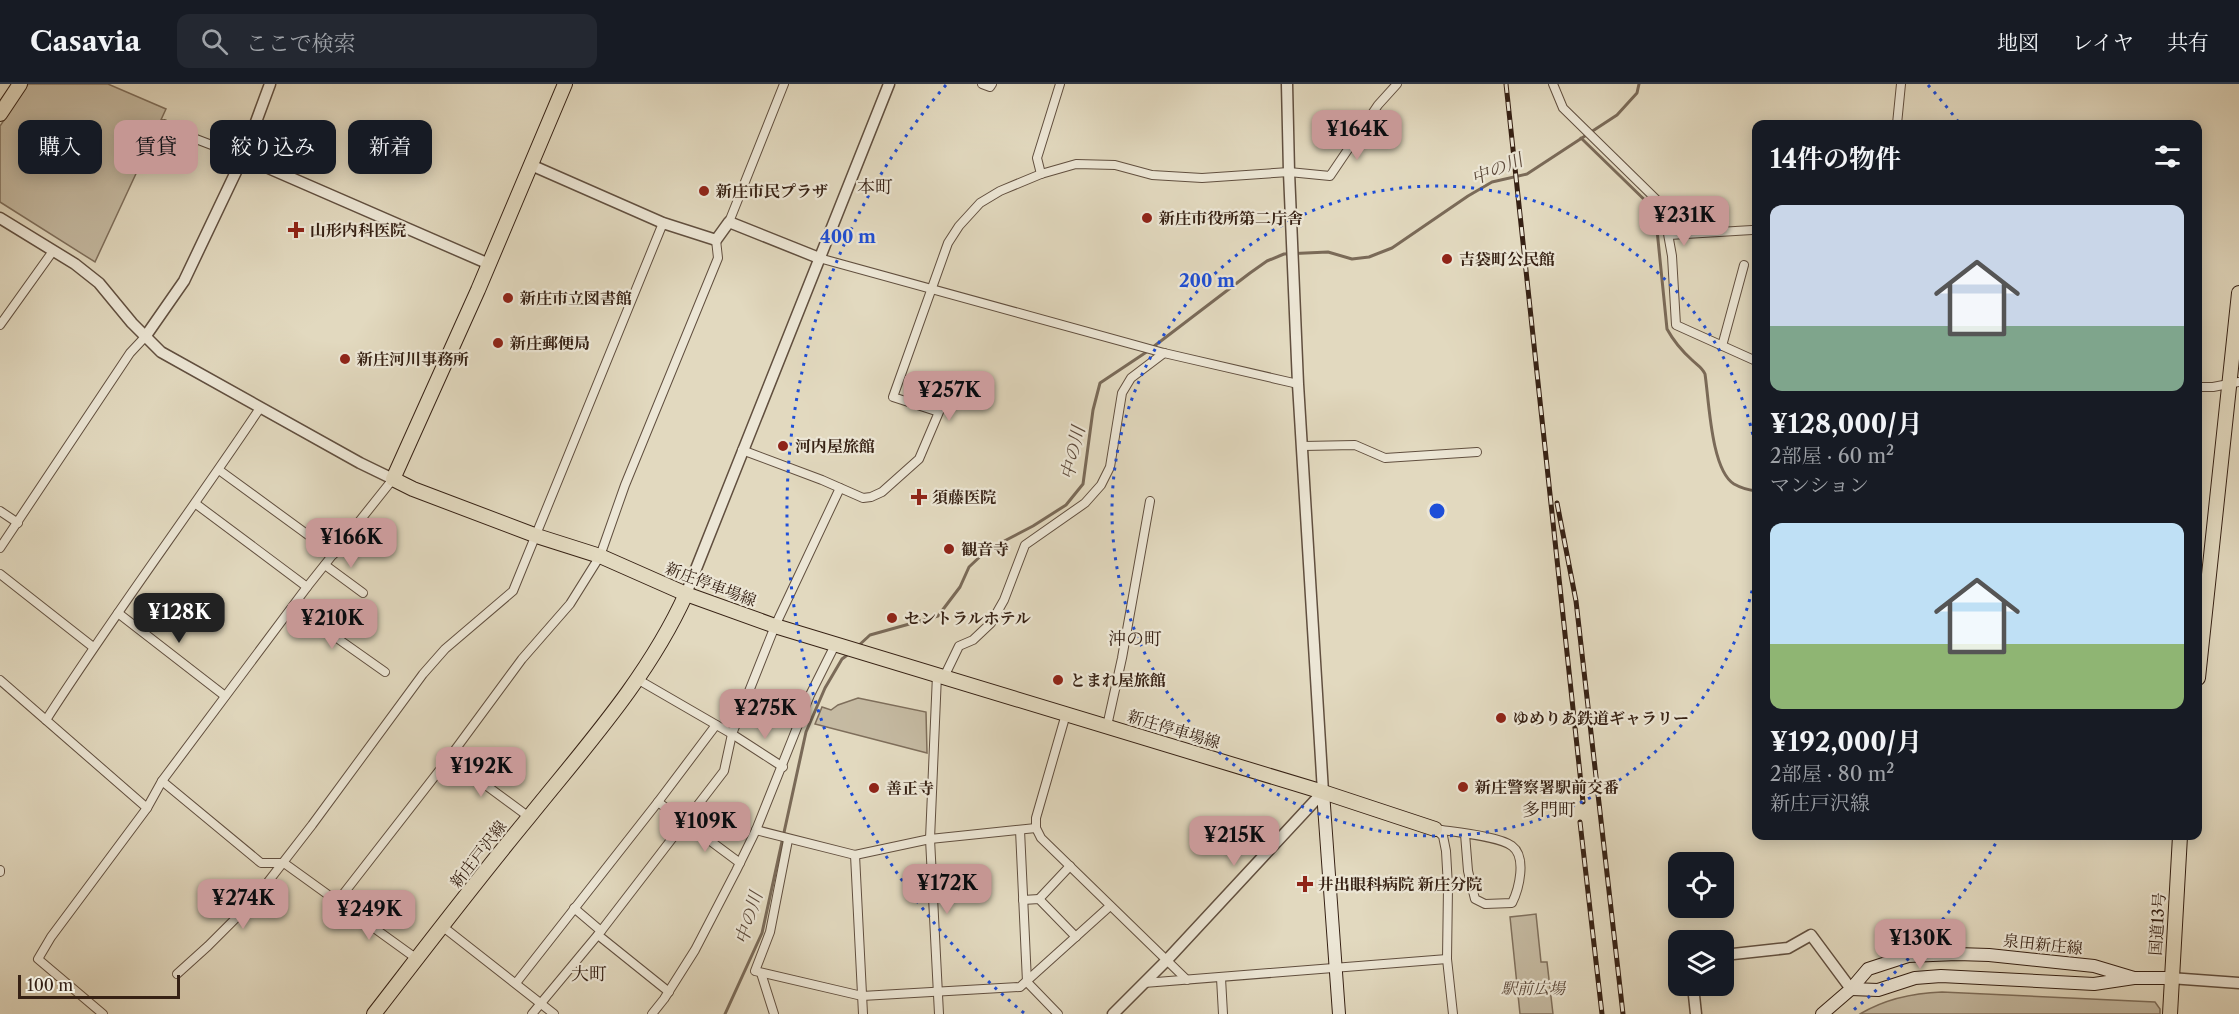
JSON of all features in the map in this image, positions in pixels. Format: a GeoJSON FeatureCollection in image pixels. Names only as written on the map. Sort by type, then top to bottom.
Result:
{"type":"FeatureCollection","features":[{"type":"Feature","properties":{"kind":"main road"},"geometry":{"type":"LineString","coordinates":[[2,106],[21,84]]}},
{"type":"Feature","properties":{"kind":"main road"},"geometry":{"type":"LineString","coordinates":[[393,479],[489,264],[565,84]]}},
{"type":"Feature","properties":{"kind":"main road"},"geometry":{"type":"LineString","coordinates":[[2202,645],[2234,383],[2239,293]]}},
{"type":"Feature","properties":{"kind":"main road","name":"新庄停車場線"},"geometry":{"type":"LineString","coordinates":[[393,479],[413,489],[537,536],[600,556],[686,594],[775,626],[1435,828]]}},
{"type":"Feature","properties":{"kind":"main road","name":"新庄戸沢線"},"geometry":{"type":"LineString","coordinates":[[374,1014],[529,817],[608,721],[674,622],[686,594]]}},
{"type":"Feature","properties":{"kind":"main road"},"geometry":{"type":"LineString","coordinates":[[1323,792],[1339,1014]]}},
{"type":"Feature","properties":{"kind":"main road","name":"国道13号"},"geometry":{"type":"LineString","coordinates":[[2170,1014],[2170,978],[2180,840]]}},
{"type":"Feature","properties":{"kind":"main road","name":"泉田新庄線"},"geometry":{"type":"LineString","coordinates":[[1822,1014],[1851,989],[1868,969],[1908,956],[1989,955],[2094,966],[2134,978]]}},
{"type":"Feature","properties":{"kind":"main road","name":"泉田新庄線"},"geometry":{"type":"LineString","coordinates":[[1851,989],[1878,990],[1914,978],[1941,976],[2094,984],[2134,978],[2170,978]]}},
{"type":"Feature","properties":{"kind":"street"},"geometry":{"type":"LineString","coordinates":[[257,120],[270,84]]}},
{"type":"Feature","properties":{"kind":"street"},"geometry":{"type":"LineString","coordinates":[[337,902],[449,758],[522,659],[570,604],[600,556],[629,475],[718,258],[716,240],[729,222],[784,84]]}},
{"type":"Feature","properties":{"kind":"street"},"geometry":{"type":"LineString","coordinates":[[686,594],[889,84]]}},
{"type":"Feature","properties":{"kind":"street"},"geometry":{"type":"LineString","coordinates":[[982,84],[990,87],[992,84]]}},
{"type":"Feature","properties":{"kind":"street"},"geometry":{"type":"LineString","coordinates":[[1041,174],[1037,158],[1060,84]]}},
{"type":"Feature","properties":{"kind":"street"},"geometry":{"type":"LineString","coordinates":[[1113,1014],[1166,961],[1323,792],[1298,384],[1288,172],[1287,84]]}},
{"type":"Feature","properties":{"kind":"street"},"geometry":{"type":"LineString","coordinates":[[742,450],[863,498],[882,492],[919,459],[939,412],[893,397],[948,243],[959,226],[980,203],[1000,191],[1041,174],[1076,165],[1115,165],[1152,175],[1202,178],[1288,172],[1330,176],[1378,105],[1397,84]]}},
{"type":"Feature","properties":{"kind":"street"},"geometry":{"type":"LineString","coordinates":[[1552,84],[1563,108],[1663,206],[1669,235],[1676,325],[1752,359]]}},
{"type":"Feature","properties":{"kind":"street"},"geometry":{"type":"LineString","coordinates":[[1897,120],[1901,84]]}},
{"type":"Feature","properties":{"kind":"street"},"geometry":{"type":"LineString","coordinates":[[531,165],[663,223],[716,240]]}},
{"type":"Feature","properties":{"kind":"street"},"geometry":{"type":"LineString","coordinates":[[0,548],[130,352],[145,337],[184,281],[235,174]]}},
{"type":"Feature","properties":{"kind":"street"},"geometry":{"type":"LineString","coordinates":[[282,174],[489,264]]}},
{"type":"Feature","properties":{"kind":"street"},"geometry":{"type":"LineString","coordinates":[[0,218],[53,250],[99,282],[145,337],[161,352],[360,463],[393,479],[307,587],[162,781],[147,808],[38,959],[103,1014]]}},
{"type":"Feature","properties":{"kind":"street"},"geometry":{"type":"LineString","coordinates":[[729,222],[819,258],[930,290],[1161,352],[1298,384]]}},
{"type":"Feature","properties":{"kind":"street"},"geometry":{"type":"LineString","coordinates":[[177,974],[254,900],[284,863],[423,674],[445,649],[513,591],[663,223]]}},
{"type":"Feature","properties":{"kind":"street"},"geometry":{"type":"LineString","coordinates":[[1669,235],[1752,230]]}},
{"type":"Feature","properties":{"kind":"street"},"geometry":{"type":"LineString","coordinates":[[0,325],[53,250]]}},
{"type":"Feature","properties":{"kind":"street"},"geometry":{"type":"LineString","coordinates":[[1722,346],[1744,265]]}},
{"type":"Feature","properties":{"kind":"street"},"geometry":{"type":"LineString","coordinates":[[939,1014],[930,839],[940,676],[959,646],[973,640],[991,623],[1004,600],[1024,545],[1084,503],[1101,485],[1110,467],[1122,393],[1131,378],[1161,352]]}},
{"type":"Feature","properties":{"kind":"street"},"geometry":{"type":"LineString","coordinates":[[2202,387],[2234,383]]}},
{"type":"Feature","properties":{"kind":"street"},"geometry":{"type":"LineString","coordinates":[[45,720],[93,647],[196,504],[260,408]]}},
{"type":"Feature","properties":{"kind":"street"},"geometry":{"type":"LineString","coordinates":[[1302,446],[1355,445],[1385,458],[1477,452]]}},
{"type":"Feature","properties":{"kind":"street"},"geometry":{"type":"LineString","coordinates":[[219,470],[334,554]]}},
{"type":"Feature","properties":{"kind":"street"},"geometry":{"type":"LineString","coordinates":[[532,1014],[600,933],[724,771],[732,734],[775,626],[840,488]]}},
{"type":"Feature","properties":{"kind":"street"},"geometry":{"type":"LineString","coordinates":[[1107,726],[1122,658],[1150,501]]}},
{"type":"Feature","properties":{"kind":"street"},"geometry":{"type":"LineString","coordinates":[[196,504],[307,587]]}},
{"type":"Feature","properties":{"kind":"street"},"geometry":{"type":"LineString","coordinates":[[0,511],[18,523]]}},
{"type":"Feature","properties":{"kind":"street"},"geometry":{"type":"LineString","coordinates":[[325,565],[363,593]]}},
{"type":"Feature","properties":{"kind":"street"},"geometry":{"type":"LineString","coordinates":[[0,574],[93,647]]}},
{"type":"Feature","properties":{"kind":"street"},"geometry":{"type":"LineString","coordinates":[[293,607],[385,672]]}},
{"type":"Feature","properties":{"kind":"street"},"geometry":{"type":"LineString","coordinates":[[118,613],[225,696]]}},
{"type":"Feature","properties":{"kind":"street"},"geometry":{"type":"LineString","coordinates":[[652,1014],[669,992],[695,950],[740,863],[783,767],[810,695],[842,645]]}},
{"type":"Feature","properties":{"kind":"street"},"geometry":{"type":"LineString","coordinates":[[637,679],[732,734],[783,767]]}},
{"type":"Feature","properties":{"kind":"street"},"geometry":{"type":"LineString","coordinates":[[0,680],[147,808]]}},
{"type":"Feature","properties":{"kind":"street"},"geometry":{"type":"LineString","coordinates":[[1066,714],[1036,818],[1036,828],[1041,838],[1187,980]]}},
{"type":"Feature","properties":{"kind":"street"},"geometry":{"type":"LineString","coordinates":[[516,983],[716,725]]}},
{"type":"Feature","properties":{"kind":"street"},"geometry":{"type":"LineString","coordinates":[[449,758],[529,817]]}},
{"type":"Feature","properties":{"kind":"street"},"geometry":{"type":"LineString","coordinates":[[162,781],[261,863],[284,863],[417,959]]}},
{"type":"Feature","properties":{"kind":"street"},"geometry":{"type":"LineString","coordinates":[[658,802],[740,863]]}},
{"type":"Feature","properties":{"kind":"street"},"geometry":{"type":"LineString","coordinates":[[756,831],[855,855],[930,839],[1036,828]]}},
{"type":"Feature","properties":{"kind":"street"},"geometry":{"type":"LineString","coordinates":[[1435,828],[1465,834],[1512,845],[1520,862],[1520,879],[1512,903],[1485,904],[1475,899],[1468,871],[1465,834]]}},
{"type":"Feature","properties":{"kind":"street"},"geometry":{"type":"LineString","coordinates":[[1435,828],[1443,836],[1446,851],[1447,959],[1453,1014]]}},
{"type":"Feature","properties":{"kind":"street"},"geometry":{"type":"LineString","coordinates":[[1020,830],[1027,982],[1058,1014]]}},
{"type":"Feature","properties":{"kind":"street"},"geometry":{"type":"LineString","coordinates":[[788,840],[770,932],[755,971],[862,996],[1020,987],[1110,906]]}},
{"type":"Feature","properties":{"kind":"street"},"geometry":{"type":"LineString","coordinates":[[855,855],[863,1014]]}},
{"type":"Feature","properties":{"kind":"street"},"geometry":{"type":"LineString","coordinates":[[1023,900],[1039,899],[1070,866]]}},
{"type":"Feature","properties":{"kind":"street"},"geometry":{"type":"LineString","coordinates":[[1039,899],[1076,937]]}},
{"type":"Feature","properties":{"kind":"street"},"geometry":{"type":"LineString","coordinates":[[574,908],[669,992]]}},
{"type":"Feature","properties":{"kind":"street"},"geometry":{"type":"LineString","coordinates":[[442,926],[554,1014]]}},
{"type":"Feature","properties":{"kind":"street"},"geometry":{"type":"LineString","coordinates":[[1734,954],[1788,948],[1811,935],[1851,989]]}},
{"type":"Feature","properties":{"kind":"street"},"geometry":{"type":"LineString","coordinates":[[1144,983],[1447,959]]}},
{"type":"Feature","properties":{"kind":"street"},"geometry":{"type":"LineString","coordinates":[[761,973],[774,1014]]}},
{"type":"Feature","properties":{"kind":"street"},"geometry":{"type":"LineString","coordinates":[[1221,978],[1223,1014]]}},
{"type":"Feature","properties":{"kind":"street"},"geometry":{"type":"LineString","coordinates":[[2170,978],[2239,983]]}},
{"type":"Feature","properties":{"kind":"street"},"geometry":{"type":"LineString","coordinates":[[1694,996],[1696,1014]]}},
{"type":"Feature","properties":{"kind":"green space"},"geometry":{"type":"Polygon","coordinates":[[[28,84],[108,84],[166,109],[161,120],[114,120],[114,174],[136,174],[95,262],[0,202],[0,126],[28,84]]]}},
{"type":"Feature","properties":{"kind":"green space"},"geometry":{"type":"Polygon","coordinates":[[[858,698],[926,712],[927,753],[815,724],[822,707],[831,710],[858,698]]]}},
{"type":"Feature","properties":{"kind":"green space","name":"駅前広場"},"geometry":{"type":"Polygon","coordinates":[[[1536,914],[1541,962],[1547,962],[1553,1014],[1520,1014],[1510,917],[1536,914]]]}},
{"type":"Feature","properties":{"kind":"green space"},"geometry":{"type":"Polygon","coordinates":[[[1942,992],[2155,1002],[2160,1009],[2160,1014],[1860,1014],[1879,1004],[1900,998],[1942,992]]]}},
{"type":"Feature","properties":{"kind":"waterway","name":"中の川"},"geometry":{"type":"LineString","coordinates":[[1153,347],[1267,261],[1284,254],[1328,252],[1352,259],[1369,257],[1392,248],[1468,196],[1492,182],[1527,174],[1617,115],[1637,93],[1639,84]]}},
{"type":"Feature","properties":{"kind":"waterway"},"geometry":{"type":"LineString","coordinates":[[1581,138],[1655,210],[1667,329],[1681,349],[1705,374],[1712,434],[1720,465],[1734,484],[1752,490]]}},
{"type":"Feature","properties":{"kind":"waterway","name":"中の川"},"geometry":{"type":"LineString","coordinates":[[857,647],[870,635],[938,616],[960,587],[969,567],[987,550],[1033,526],[1066,505],[1083,484],[1093,410],[1100,383],[1148,351]]}},
{"type":"Feature","properties":{"kind":"waterway","name":"中の川"},"geometry":{"type":"LineString","coordinates":[[725,1014],[762,933],[806,732],[825,688],[842,659],[850,653]]}},
{"type":"Feature","properties":{"kind":"railway"},"geometry":{"type":"LineString","coordinates":[[1506,84],[1583,802]]}},
{"type":"Feature","properties":{"kind":"railway"},"geometry":{"type":"LineString","coordinates":[[1557,503],[1576,601],[1623,1014]]}},
{"type":"Feature","properties":{"kind":"railway"},"geometry":{"type":"LineString","coordinates":[[1580,822],[1602,1014]]}},
{"type":"Feature","properties":{"kind":"place","name":"新庄市民プラザ"},"geometry":{"type":"Point","coordinates":[704,191]}},
{"type":"Feature","properties":{"kind":"place","name":"新庄市役所第二庁舎"},"geometry":{"type":"Point","coordinates":[1147,218]}},
{"type":"Feature","properties":{"kind":"place","name":"山形内科医院"},"geometry":{"type":"Point","coordinates":[296,230]}},
{"type":"Feature","properties":{"kind":"place","name":"吉袋町公民館"},"geometry":{"type":"Point","coordinates":[1447,259]}},
{"type":"Feature","properties":{"kind":"place","name":"新庄市立図書館"},"geometry":{"type":"Point","coordinates":[508,298]}},
{"type":"Feature","properties":{"kind":"place","name":"新庄郵便局"},"geometry":{"type":"Point","coordinates":[498,343]}},
{"type":"Feature","properties":{"kind":"place","name":"新庄河川事務所"},"geometry":{"type":"Point","coordinates":[345,359]}},
{"type":"Feature","properties":{"kind":"place","name":"河内屋旅館"},"geometry":{"type":"Point","coordinates":[783,446]}},
{"type":"Feature","properties":{"kind":"place","name":"須藤医院"},"geometry":{"type":"Point","coordinates":[919,497]}},
{"type":"Feature","properties":{"kind":"place","name":"観音寺"},"geometry":{"type":"Point","coordinates":[949,549]}},
{"type":"Feature","properties":{"kind":"place","name":"セントラルホテル"},"geometry":{"type":"Point","coordinates":[892,618]}},
{"type":"Feature","properties":{"kind":"place","name":"とまれ屋旅館"},"geometry":{"type":"Point","coordinates":[1058,680]}},
{"type":"Feature","properties":{"kind":"place","name":"ゆめりあ鉄道ギャラリー"},"geometry":{"type":"Point","coordinates":[1501,718]}},
{"type":"Feature","properties":{"kind":"place","name":"新庄警察署駅前交番"},"geometry":{"type":"Point","coordinates":[1463,787]}},
{"type":"Feature","properties":{"kind":"place","name":"善正寺"},"geometry":{"type":"Point","coordinates":[874,788]}},
{"type":"Feature","properties":{"kind":"place","name":"井出眼科病院 新庄分院"},"geometry":{"type":"Point","coordinates":[1305,884]}},
{"type":"Feature","properties":{"kind":"district","name":"本町"},"geometry":{"type":"Point","coordinates":[875,187]}},
{"type":"Feature","properties":{"kind":"district","name":"沖の町"},"geometry":{"type":"Point","coordinates":[1135,639]}},
{"type":"Feature","properties":{"kind":"district","name":"多門町"},"geometry":{"type":"Point","coordinates":[1549,810]}},
{"type":"Feature","properties":{"kind":"district","name":"大町"},"geometry":{"type":"Point","coordinates":[589,974]}}]}
